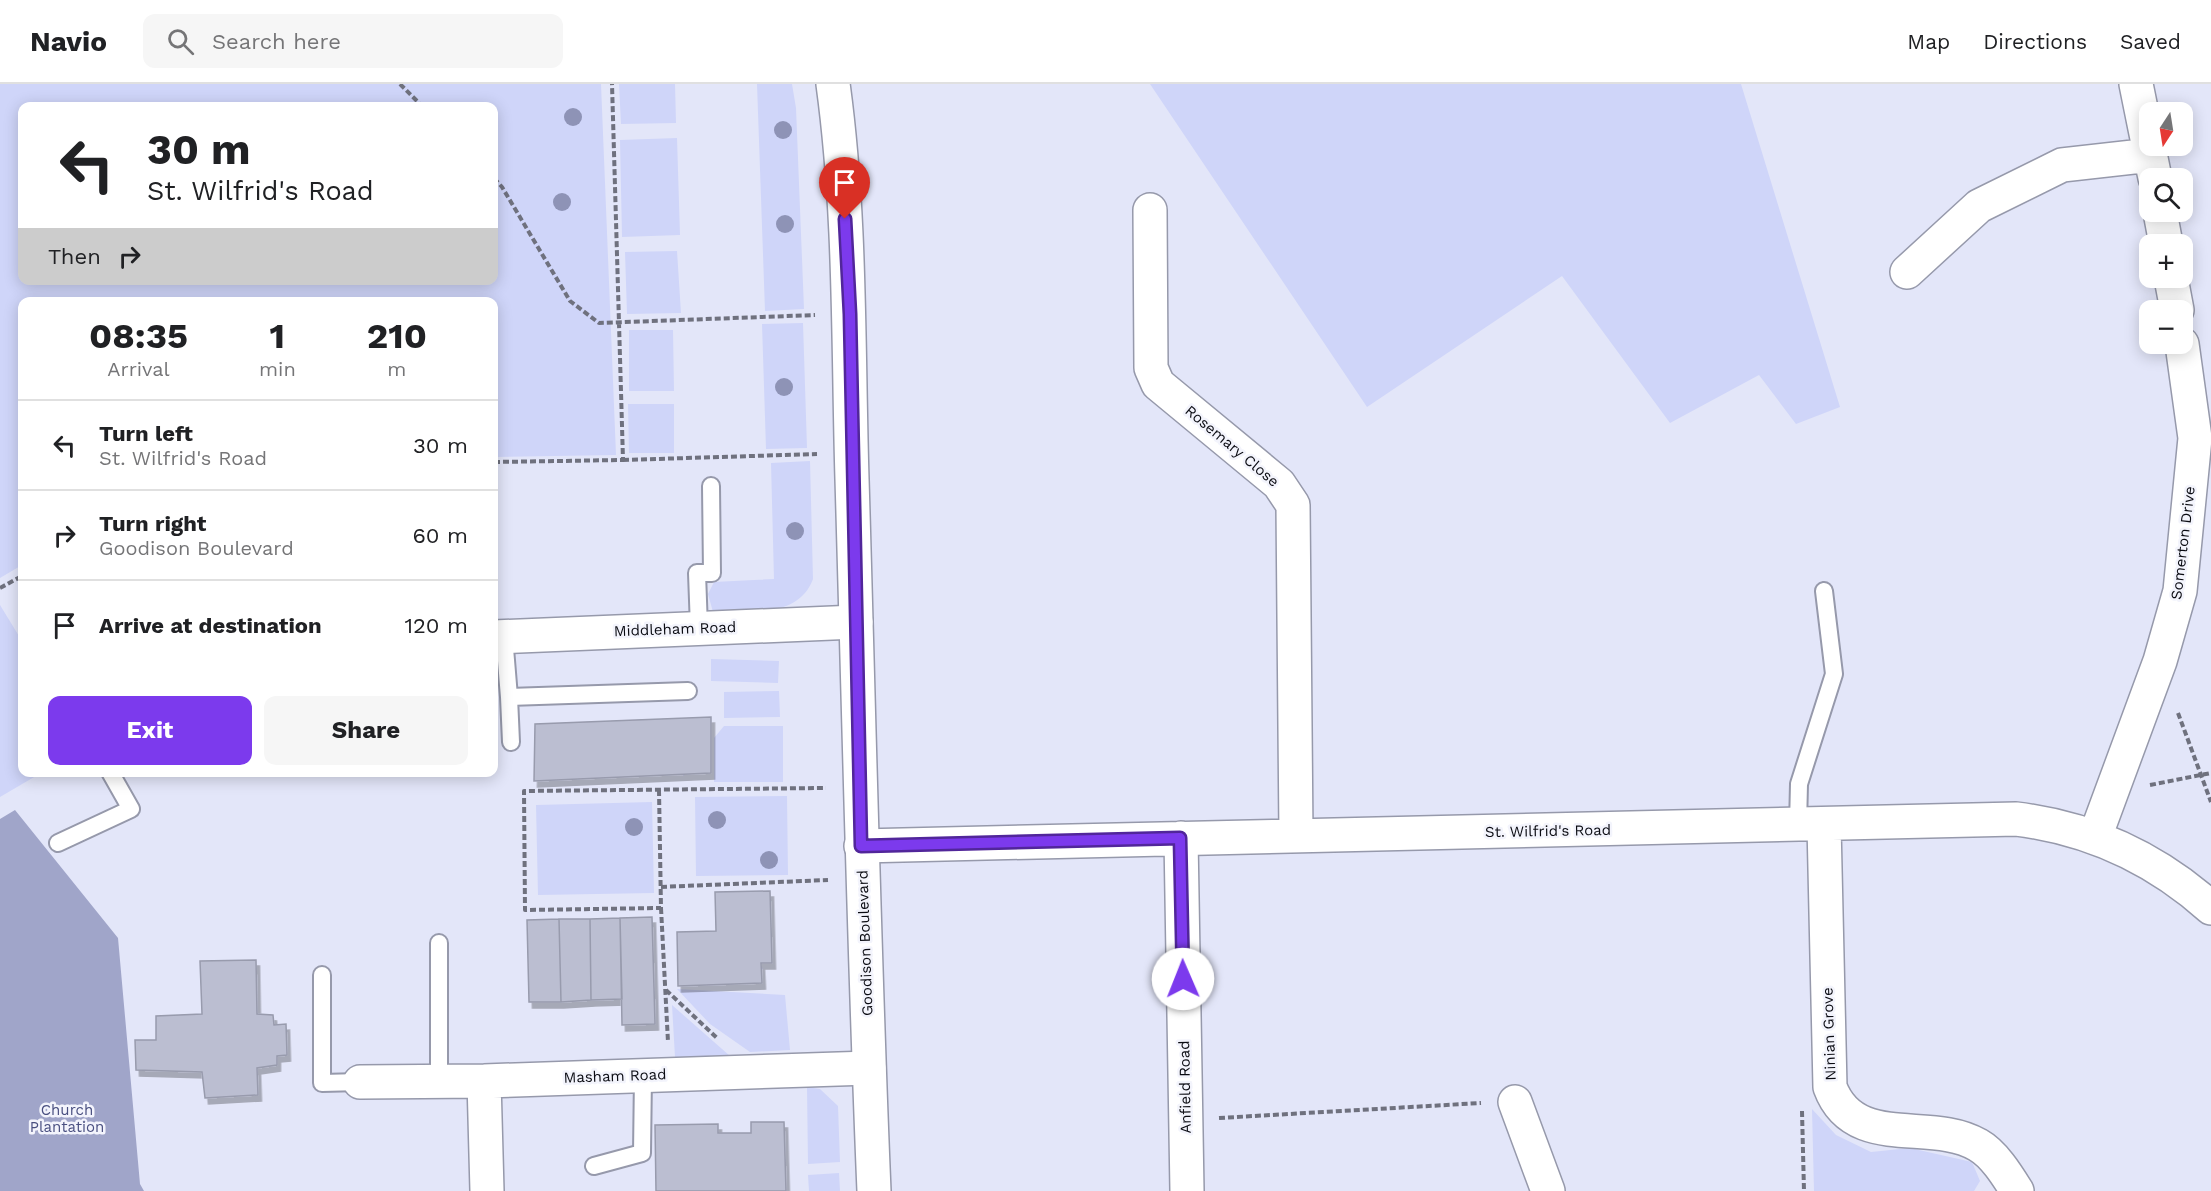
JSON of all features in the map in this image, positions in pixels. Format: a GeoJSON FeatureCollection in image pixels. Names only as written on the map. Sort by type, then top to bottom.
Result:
{"type":"FeatureCollection","features":[{"type":"Feature","properties":{"kind":"street","name":"Goodison Boulevard"},"geometry":{"type":"LineString","coordinates":[[833,84],[842,147],[850,314],[851,453],[861,846],[874,1191]]}},
{"type":"Feature","properties":{"kind":"street"},"geometry":{"type":"LineString","coordinates":[[1907,272],[1978,206],[2062,165],[2153,167],[2136,84]]}},
{"type":"Feature","properties":{"kind":"street","name":"Rosemary Close"},"geometry":{"type":"LineString","coordinates":[[1150,210],[1151,368],[1158,384],[1279,483],[1293,505],[1296,836]]}},
{"type":"Feature","properties":{"kind":"street","name":"Somerton Drive"},"geometry":{"type":"LineString","coordinates":[[2095,837],[2160,661],[2180,591],[2195,438],[2192,354]]}},
{"type":"Feature","properties":{"kind":"street","name":"Middleham Road"},"geometry":{"type":"LineString","coordinates":[[499,636],[856,622]]}},
{"type":"Feature","properties":{"kind":"street","name":"St. Wilfrid's Road"},"geometry":{"type":"LineString","coordinates":[[861,846],[2016,819],[2049,822],[2095,837],[2141,856],[2184,883],[2211,908]]}},
{"type":"Feature","properties":{"kind":"street","name":"Ninian Grove"},"geometry":{"type":"LineString","coordinates":[[1811,825],[1830,1087],[1833,1095],[1859,1122],[1881,1129],[1941,1133],[1979,1145],[2003,1170],[2017,1191]]}},
{"type":"Feature","properties":{"kind":"street","name":"Anfield Road"},"geometry":{"type":"LineString","coordinates":[[1180,838],[1187,1191]]}},
{"type":"Feature","properties":{"kind":"street","name":"Masham Road"},"geometry":{"type":"LineString","coordinates":[[360,1082],[484,1081],[869,1068]]}},
{"type":"Feature","properties":{"kind":"street"},"geometry":{"type":"LineString","coordinates":[[484,1081],[487,1191]]}},
{"type":"Feature","properties":{"kind":"street"},"geometry":{"type":"LineString","coordinates":[[1515,1102],[1548,1191]]}},
{"type":"Feature","properties":{"kind":"lane"},"geometry":{"type":"LineString","coordinates":[[699,628],[697,573],[712,573],[711,486]]}},
{"type":"Feature","properties":{"kind":"lane"},"geometry":{"type":"LineString","coordinates":[[1811,825],[1799,784],[1834,674],[1824,591]]}},
{"type":"Feature","properties":{"kind":"lane"},"geometry":{"type":"LineString","coordinates":[[499,636],[508,697],[511,742]]}},
{"type":"Feature","properties":{"kind":"lane"},"geometry":{"type":"LineString","coordinates":[[508,697],[688,692]]}},
{"type":"Feature","properties":{"kind":"lane"},"geometry":{"type":"LineString","coordinates":[[58,843],[130,809],[113,777]]}},
{"type":"Feature","properties":{"kind":"lane"},"geometry":{"type":"LineString","coordinates":[[439,943],[439,1081]]}},
{"type":"Feature","properties":{"kind":"lane"},"geometry":{"type":"LineString","coordinates":[[322,975],[322,1083],[360,1082]]}},
{"type":"Feature","properties":{"kind":"lane"},"geometry":{"type":"LineString","coordinates":[[594,1166],[642,1153],[656,1074]]}},
{"type":"Feature","properties":{"kind":"path"},"geometry":{"type":"LineString","coordinates":[[400,84],[418,102]]}},
{"type":"Feature","properties":{"kind":"path"},"geometry":{"type":"LineString","coordinates":[[612,84],[623,460]]}},
{"type":"Feature","properties":{"kind":"path"},"geometry":{"type":"LineString","coordinates":[[498,182],[570,301],[599,323],[850,314]]}},
{"type":"Feature","properties":{"kind":"path"},"geometry":{"type":"LineString","coordinates":[[498,462],[851,453]]}},
{"type":"Feature","properties":{"kind":"path"},"geometry":{"type":"LineString","coordinates":[[0,588],[18,578]]}},
{"type":"Feature","properties":{"kind":"path"},"geometry":{"type":"LineString","coordinates":[[2160,661],[2211,802]]}},
{"type":"Feature","properties":{"kind":"path"},"geometry":{"type":"LineString","coordinates":[[2112,792],[2211,773]]}},
{"type":"Feature","properties":{"kind":"path"},"geometry":{"type":"LineString","coordinates":[[661,908],[525,910],[524,791],[860,788]]}},
{"type":"Feature","properties":{"kind":"path"},"geometry":{"type":"LineString","coordinates":[[656,1074],[665,990],[659,790]]}},
{"type":"Feature","properties":{"kind":"path"},"geometry":{"type":"LineString","coordinates":[[661,887],[862,879]]}},
{"type":"Feature","properties":{"kind":"path"},"geometry":{"type":"LineString","coordinates":[[665,990],[706,1030],[763,1071]]}},
{"type":"Feature","properties":{"kind":"path"},"geometry":{"type":"LineString","coordinates":[[1804,1191],[1801,1094],[1833,1095]]}},
{"type":"Feature","properties":{"kind":"path"},"geometry":{"type":"LineString","coordinates":[[1185,1120],[1384,1107],[1515,1102]]}},
{"type":"Feature","properties":{"kind":"shaded area"},"geometry":{"type":"Polygon","coordinates":[[[0,84],[601,84],[616,455],[498,457],[498,297],[18,297],[18,567],[0,578],[0,84]]]}},
{"type":"Feature","properties":{"kind":"shaded area"},"geometry":{"type":"Polygon","coordinates":[[[619,84],[675,84],[676,123],[621,124],[619,84]]]}},
{"type":"Feature","properties":{"kind":"shaded area"},"geometry":{"type":"Polygon","coordinates":[[[757,84],[792,84],[796,108],[804,309],[765,311],[757,84]]]}},
{"type":"Feature","properties":{"kind":"shaded area"},"geometry":{"type":"Polygon","coordinates":[[[1150,84],[1741,84],[1840,407],[1796,424],[1759,375],[1670,423],[1562,276],[1367,407],[1150,84]]]}},
{"type":"Feature","properties":{"kind":"shaded area"},"geometry":{"type":"Polygon","coordinates":[[[677,138],[680,235],[622,237],[620,140],[677,138]]]}},
{"type":"Feature","properties":{"kind":"shaded area"},"geometry":{"type":"Polygon","coordinates":[[[677,251],[681,313],[627,314],[625,252],[677,251]]]}},
{"type":"Feature","properties":{"kind":"shaded area"},"geometry":{"type":"Polygon","coordinates":[[[803,323],[807,448],[766,449],[762,324],[803,323]]]}},
{"type":"Feature","properties":{"kind":"shaded area"},"geometry":{"type":"Polygon","coordinates":[[[629,330],[673,330],[674,391],[629,391],[629,330]]]}},
{"type":"Feature","properties":{"kind":"shaded area"},"geometry":{"type":"Polygon","coordinates":[[[628,404],[674,404],[674,453],[629,453],[628,404]]]}},
{"type":"Feature","properties":{"kind":"shaded area"},"geometry":{"type":"Polygon","coordinates":[[[810,461],[813,579],[806,592],[796,601],[771,610],[713,612],[708,594],[714,582],[774,579],[771,463],[810,461]]]}},
{"type":"Feature","properties":{"kind":"shaded area"},"geometry":{"type":"Polygon","coordinates":[[[0,605],[18,634],[18,777],[34,777],[0,797],[0,605]]]}},
{"type":"Feature","properties":{"kind":"shaded area"},"geometry":{"type":"Polygon","coordinates":[[[711,659],[779,661],[778,683],[711,681],[711,659]]]}},
{"type":"Feature","properties":{"kind":"shaded area"},"geometry":{"type":"Polygon","coordinates":[[[779,691],[780,717],[724,718],[724,692],[779,691]]]}},
{"type":"Feature","properties":{"kind":"shaded area"},"geometry":{"type":"Polygon","coordinates":[[[724,726],[783,726],[783,782],[714,782],[714,738],[724,726]]]}},
{"type":"Feature","properties":{"kind":"shaded area"},"geometry":{"type":"Polygon","coordinates":[[[787,796],[788,875],[696,876],[695,797],[787,796]]]}},
{"type":"Feature","properties":{"kind":"shaded area"},"geometry":{"type":"Polygon","coordinates":[[[652,802],[654,893],[538,895],[536,805],[652,802]]]}},
{"type":"Feature","properties":{"kind":"shaded area"},"geometry":{"type":"Polygon","coordinates":[[[677,989],[785,995],[790,1050],[750,1052],[710,1024],[677,989]]]}},
{"type":"Feature","properties":{"kind":"shaded area"},"geometry":{"type":"Polygon","coordinates":[[[672,1005],[730,1056],[675,1057],[672,1005]]]}},
{"type":"Feature","properties":{"kind":"shaded area"},"geometry":{"type":"Polygon","coordinates":[[[807,1087],[820,1089],[838,1106],[840,1162],[808,1164],[807,1087]]]}},
{"type":"Feature","properties":{"kind":"shaded area"},"geometry":{"type":"Polygon","coordinates":[[[1812,1109],[1836,1135],[1871,1152],[1910,1148],[1972,1162],[1980,1181],[1974,1191],[1814,1191],[1812,1109]]]}},
{"type":"Feature","properties":{"kind":"shaded area"},"geometry":{"type":"Polygon","coordinates":[[[839,1173],[840,1191],[809,1191],[808,1175],[839,1173]]]}},
{"type":"Feature","properties":{"kind":"green space","name":"Church Plantation"},"geometry":{"type":"Polygon","coordinates":[[[15,810],[118,938],[140,1184],[144,1191],[0,1191],[0,819],[15,810]]]}},
{"type":"Feature","properties":{"kind":"building"},"geometry":{"type":"Polygon","coordinates":[[[711,717],[711,773],[534,781],[535,724],[711,717]]]}},
{"type":"Feature","properties":{"kind":"building"},"geometry":{"type":"Polygon","coordinates":[[[770,891],[772,963],[761,963],[762,983],[678,986],[677,932],[716,931],[715,892],[770,891]]]}},
{"type":"Feature","properties":{"kind":"building"},"geometry":{"type":"Polygon","coordinates":[[[652,917],[655,1024],[622,1025],[620,918],[652,917]]]}},
{"type":"Feature","properties":{"kind":"building"},"geometry":{"type":"Polygon","coordinates":[[[620,918],[622,999],[591,1000],[590,919],[620,918]]]}},
{"type":"Feature","properties":{"kind":"building"},"geometry":{"type":"Polygon","coordinates":[[[559,919],[590,919],[591,1000],[561,1002],[559,919]]]}},
{"type":"Feature","properties":{"kind":"building"},"geometry":{"type":"Polygon","coordinates":[[[559,919],[561,1002],[529,1002],[527,920],[559,919]]]}},
{"type":"Feature","properties":{"kind":"building"},"geometry":{"type":"Polygon","coordinates":[[[256,960],[257,1014],[273,1015],[274,1025],[286,1024],[287,1055],[277,1056],[277,1065],[257,1068],[258,1095],[205,1098],[202,1072],[136,1070],[135,1040],[156,1040],[156,1016],[202,1014],[200,961],[256,960]]]}},
{"type":"Feature","properties":{"kind":"building"},"geometry":{"type":"Polygon","coordinates":[[[751,1122],[784,1122],[786,1191],[656,1191],[655,1125],[718,1124],[718,1133],[751,1133],[751,1122]]]}},
{"type":"Feature","properties":{"kind":"route"},"geometry":{"type":"LineString","coordinates":[[845,219],[850,314],[851,453],[861,846],[1180,838],[1183,979]]}}]}
